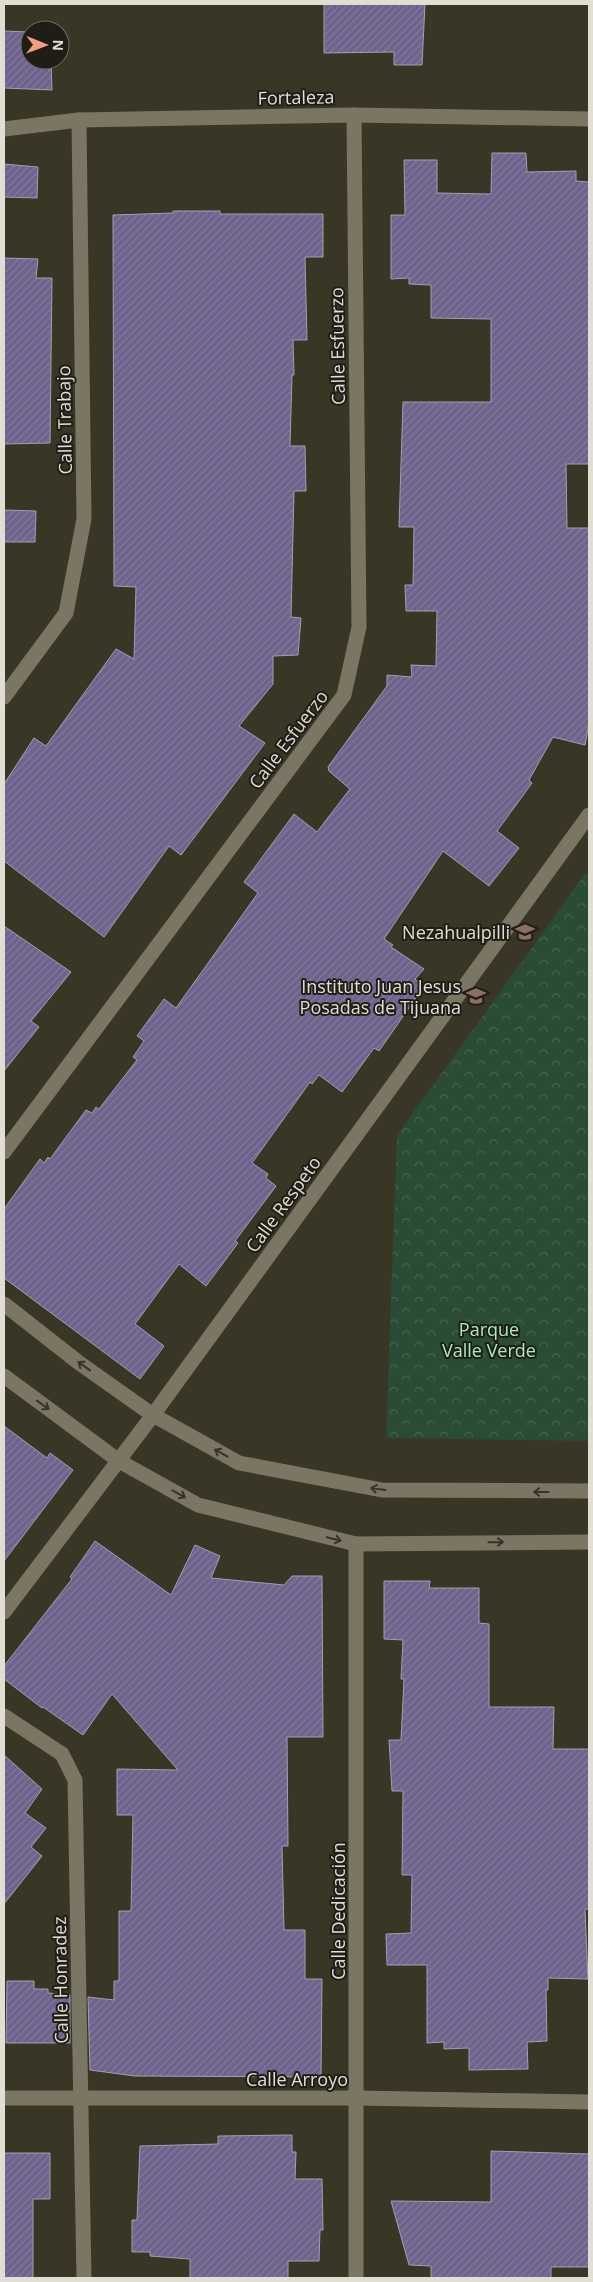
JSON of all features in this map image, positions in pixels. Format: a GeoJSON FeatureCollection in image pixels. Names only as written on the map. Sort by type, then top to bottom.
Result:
{"type":"FeatureCollection","features":[{"type":"Feature","properties":{"kind":"street","name":"Fortaleza"},"geometry":{"type":"LineString","coordinates":[[4,129],[79,120],[354,115],[589,119]]}},
{"type":"Feature","properties":{"kind":"street","name":"Calle Esfuerzo"},"geometry":{"type":"LineString","coordinates":[[4,1152],[344,695],[359,628],[354,115]]}},
{"type":"Feature","properties":{"kind":"street","name":"Calle Trabajo"},"geometry":{"type":"LineString","coordinates":[[4,697],[66,614],[84,519],[79,120]]}},
{"type":"Feature","properties":{"kind":"street","name":"Calle Respeto"},"geometry":{"type":"LineString","coordinates":[[4,1612],[153,1416],[589,815]]}},
{"type":"Feature","properties":{"kind":"street"},"geometry":{"type":"LineString","coordinates":[[4,1304],[78,1362],[153,1416],[240,1463],[382,1490],[589,1491]]}},
{"type":"Feature","properties":{"kind":"street"},"geometry":{"type":"LineString","coordinates":[[4,1376],[119,1461],[198,1505],[356,1544],[589,1542]]}},
{"type":"Feature","properties":{"kind":"street","name":"Calle Dedicación"},"geometry":{"type":"LineString","coordinates":[[356,1544],[356,2278]]}},
{"type":"Feature","properties":{"kind":"street","name":"Calle Honradez"},"geometry":{"type":"LineString","coordinates":[[4,1716],[62,1754],[75,1780],[84,2278]]}},
{"type":"Feature","properties":{"kind":"street","name":"Calle Arroyo"},"geometry":{"type":"LineString","coordinates":[[4,2098],[357,2098],[589,2102]]}},
{"type":"Feature","properties":{"kind":"green space","name":"Parque Valle Verde"},"geometry":{"type":"Polygon","coordinates":[[[585,874],[589,874],[589,1441],[386,1438],[397,1135],[585,874]]]}},
{"type":"Feature","properties":{"kind":"building"},"geometry":{"type":"Polygon","coordinates":[[[324,4],[425,4],[422,65],[394,65],[394,52],[324,53],[324,4]]]}},
{"type":"Feature","properties":{"kind":"building"},"geometry":{"type":"Polygon","coordinates":[[[4,31],[20,32],[20,70],[51,70],[52,90],[4,88],[4,31]]]}},
{"type":"Feature","properties":{"kind":"building"},"geometry":{"type":"Polygon","coordinates":[[[492,153],[526,153],[527,172],[576,171],[576,181],[589,182],[589,464],[566,464],[567,528],[589,528],[589,724],[585,745],[553,737],[529,780],[532,783],[497,831],[519,848],[489,886],[443,851],[384,939],[393,945],[391,947],[424,969],[415,979],[423,986],[420,992],[379,1051],[374,1048],[342,1092],[319,1075],[312,1084],[310,1082],[252,1163],[268,1174],[266,1178],[276,1186],[235,1241],[238,1243],[206,1286],[179,1264],[135,1324],[164,1346],[140,1379],[4,1278],[4,1209],[40,1159],[44,1163],[48,1157],[50,1159],[86,1110],[92,1113],[96,1107],[99,1109],[137,1060],[133,1057],[144,1041],[137,1036],[164,999],[176,1008],[258,893],[244,882],[294,814],[317,832],[350,789],[329,771],[328,767],[387,686],[387,675],[412,677],[411,665],[436,666],[437,611],[406,611],[405,585],[413,585],[414,527],[399,527],[403,402],[491,402],[491,319],[431,318],[431,285],[409,284],[409,278],[391,279],[391,215],[405,215],[404,160],[437,160],[437,193],[491,194],[492,153]]]}},
{"type":"Feature","properties":{"kind":"building"},"geometry":{"type":"Polygon","coordinates":[[[4,164],[38,167],[37,198],[4,197],[4,164]]]}},
{"type":"Feature","properties":{"kind":"building"},"geometry":{"type":"Polygon","coordinates":[[[173,211],[220,211],[220,214],[323,214],[323,257],[305,257],[307,340],[293,340],[294,375],[292,375],[290,446],[305,446],[306,491],[294,491],[291,617],[301,618],[298,655],[273,656],[273,684],[239,726],[265,743],[181,855],[169,846],[104,937],[4,861],[4,784],[34,738],[46,746],[116,649],[134,659],[136,587],[114,586],[113,215],[173,213],[173,211]]]}},
{"type":"Feature","properties":{"kind":"building"},"geometry":{"type":"Polygon","coordinates":[[[4,258],[38,259],[36,278],[52,278],[50,443],[4,444],[4,258]]]}},
{"type":"Feature","properties":{"kind":"building"},"geometry":{"type":"Polygon","coordinates":[[[4,510],[36,511],[35,542],[4,542],[4,510]]]}},
{"type":"Feature","properties":{"kind":"building"},"geometry":{"type":"Polygon","coordinates":[[[4,926],[71,972],[31,1021],[39,1027],[4,1071],[4,926]]]}},
{"type":"Feature","properties":{"kind":"building"},"geometry":{"type":"Polygon","coordinates":[[[4,1426],[47,1458],[50,1453],[73,1470],[4,1561],[4,1426]]]}},
{"type":"Feature","properties":{"kind":"building"},"geometry":{"type":"Polygon","coordinates":[[[95,1541],[171,1595],[195,1545],[220,1556],[211,1578],[284,1585],[292,1576],[322,1576],[323,1737],[287,1737],[288,1846],[282,1846],[284,1930],[305,1930],[305,1979],[322,1979],[321,2077],[135,2076],[90,2070],[88,1997],[114,2000],[114,1981],[119,1981],[119,1911],[131,1911],[133,1815],[117,1815],[117,1769],[178,1770],[112,1694],[83,1735],[42,1708],[4,1679],[4,1666],[72,1579],[70,1577],[95,1541]]]}},
{"type":"Feature","properties":{"kind":"building"},"geometry":{"type":"Polygon","coordinates":[[[384,1581],[430,1581],[429,1588],[479,1588],[479,1623],[489,1624],[489,1707],[554,1707],[553,1749],[589,1749],[589,1909],[585,1909],[588,1979],[548,1978],[548,1990],[546,1990],[547,2041],[527,2042],[528,2069],[469,2070],[469,2048],[444,2049],[444,2042],[427,2043],[427,1965],[387,1965],[386,1934],[411,1933],[412,1875],[402,1875],[403,1791],[392,1791],[389,1740],[401,1740],[404,1679],[401,1679],[403,1640],[384,1639],[384,1581]]]}},
{"type":"Feature","properties":{"kind":"building"},"geometry":{"type":"Polygon","coordinates":[[[4,1755],[42,1789],[25,1813],[46,1828],[31,1847],[42,1856],[4,1904],[4,1755]]]}},
{"type":"Feature","properties":{"kind":"building"},"geometry":{"type":"Polygon","coordinates":[[[7,1981],[34,1981],[34,1989],[48,1989],[48,1993],[70,1995],[70,2043],[6,2043],[7,1981]]]}},
{"type":"Feature","properties":{"kind":"building"},"geometry":{"type":"Polygon","coordinates":[[[292,2135],[292,2152],[296,2152],[295,2179],[322,2179],[323,2230],[320,2230],[319,2261],[288,2261],[288,2278],[190,2278],[190,2259],[150,2256],[150,2252],[132,2252],[132,2220],[137,2220],[140,2146],[218,2144],[218,2136],[292,2135]]]}},
{"type":"Feature","properties":{"kind":"building"},"geometry":{"type":"Polygon","coordinates":[[[491,2151],[589,2154],[589,2267],[551,2267],[551,2278],[431,2278],[431,2266],[409,2265],[391,2201],[491,2202],[491,2151]]]}},
{"type":"Feature","properties":{"kind":"building"},"geometry":{"type":"Polygon","coordinates":[[[4,2153],[50,2153],[50,2199],[33,2199],[33,2278],[4,2278],[4,2153]]]}},
{"type":"Feature","properties":{"kind":"place","name":"Nezahualpilli"},"geometry":{"type":"Point","coordinates":[525,932]}},
{"type":"Feature","properties":{"kind":"place","name":"Instituto Juan Jesus Posadas de Tijuana"},"geometry":{"type":"Point","coordinates":[476,996]}}]}
